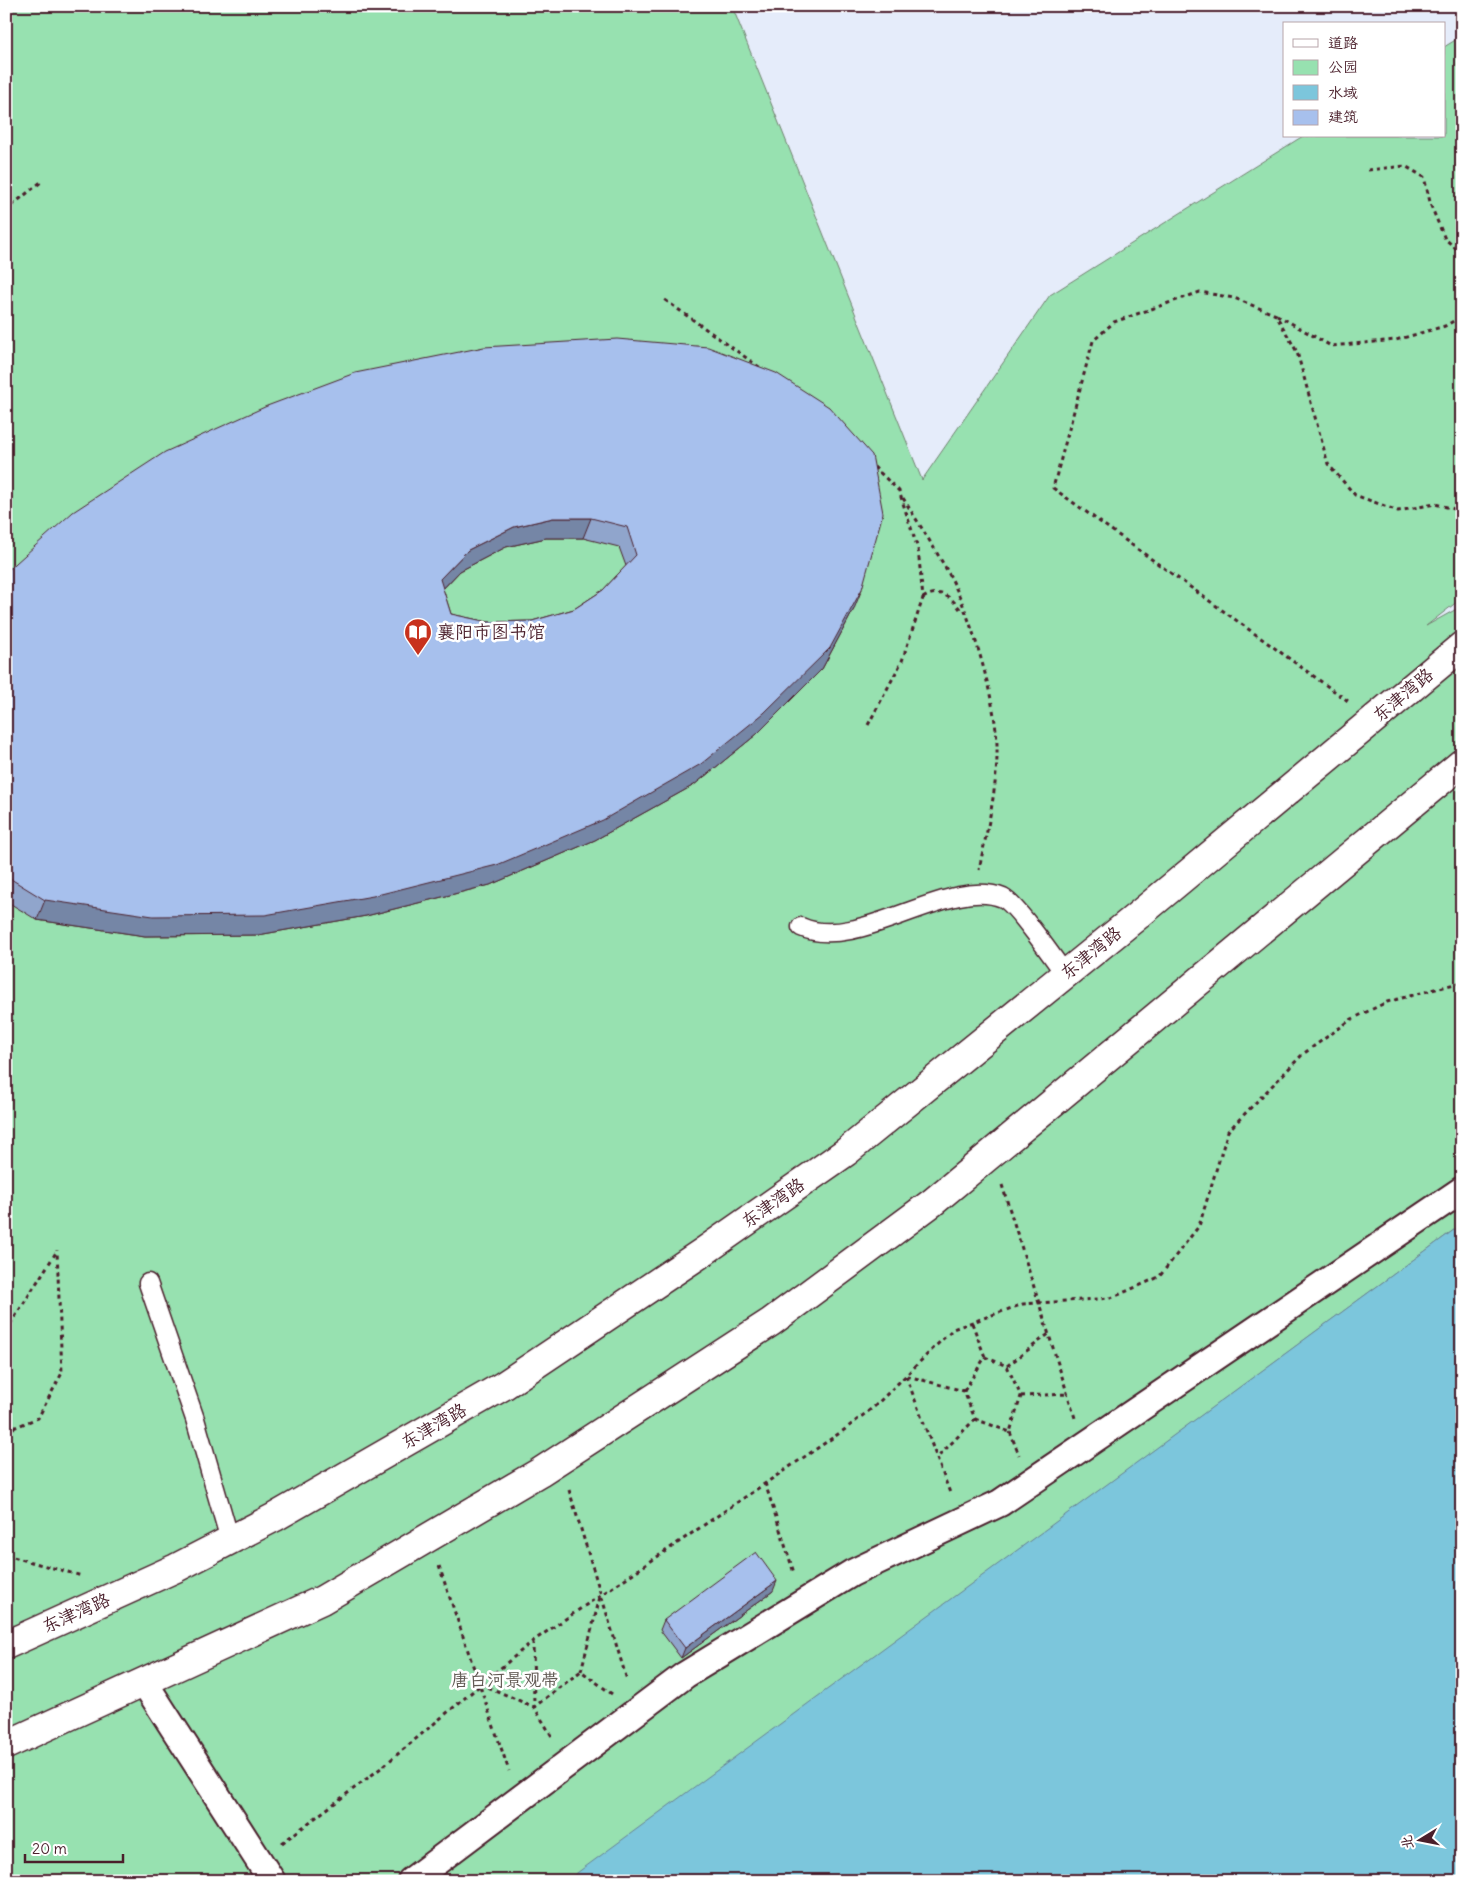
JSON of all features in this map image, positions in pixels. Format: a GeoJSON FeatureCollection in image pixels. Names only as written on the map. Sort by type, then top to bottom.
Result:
{"type":"FeatureCollection","features":[{"type":"Feature","properties":{"kind":"main road","name":"东津湾路"},"geometry":{"type":"LineString","coordinates":[[6,1645],[176,1568],[274,1517],[503,1386],[704,1252],[846,1152],[1066,974],[1462,646]]}},
{"type":"Feature","properties":{"kind":"main road"},"geometry":{"type":"LineString","coordinates":[[6,1745],[322,1600],[560,1459],[771,1322],[933,1202],[1462,763]]}},
{"type":"Feature","properties":{"kind":"street"},"geometry":{"type":"LineString","coordinates":[[411,1881],[685,1675],[852,1572],[1000,1503],[1462,1190]]}},
{"type":"Feature","properties":{"kind":"street"},"geometry":{"type":"LineString","coordinates":[[144,1682],[265,1871]]}},
{"type":"Feature","properties":{"kind":"lane"},"geometry":{"type":"LineString","coordinates":[[801,927],[812,932],[845,930],[867,926],[974,892],[1004,898],[1066,974]]}},
{"type":"Feature","properties":{"kind":"lane"},"geometry":{"type":"LineString","coordinates":[[148,1284],[195,1419],[230,1540]]}},
{"type":"Feature","properties":{"kind":"path"},"geometry":{"type":"LineString","coordinates":[[1368,170],[1405,166],[1424,177],[1431,206],[1445,240],[1462,253]]}},
{"type":"Feature","properties":{"kind":"path"},"geometry":{"type":"LineString","coordinates":[[6,210],[41,182]]}},
{"type":"Feature","properties":{"kind":"path"},"geometry":{"type":"LineString","coordinates":[[1373,719],[1053,488],[1094,341],[1114,322],[1200,292],[1234,298],[1276,314],[1331,346],[1396,340],[1445,326],[1462,316]]}},
{"type":"Feature","properties":{"kind":"path"},"geometry":{"type":"LineString","coordinates":[[665,300],[766,372]]}},
{"type":"Feature","properties":{"kind":"path"},"geometry":{"type":"LineString","coordinates":[[1276,314],[1297,352],[1328,464],[1355,495],[1398,511],[1435,504],[1462,512]]}},
{"type":"Feature","properties":{"kind":"path"},"geometry":{"type":"LineString","coordinates":[[866,460],[899,492],[951,578],[966,617],[991,696],[997,745],[992,807],[974,892]]}},
{"type":"Feature","properties":{"kind":"path"},"geometry":{"type":"LineString","coordinates":[[868,725],[902,661],[923,598],[918,549],[899,492]]}},
{"type":"Feature","properties":{"kind":"path"},"geometry":{"type":"LineString","coordinates":[[923,598],[931,592],[941,593],[954,600],[966,617]]}},
{"type":"Feature","properties":{"kind":"path"},"geometry":{"type":"LineString","coordinates":[[265,1871],[381,1768],[533,1641],[844,1430],[875,1406],[953,1329],[1023,1304],[1111,1298],[1159,1277],[1199,1226],[1228,1132],[1303,1054],[1352,1019],[1387,1002],[1462,982]]}},
{"type":"Feature","properties":{"kind":"path"},"geometry":{"type":"LineString","coordinates":[[992,1154],[1050,1333],[1084,1447]]}},
{"type":"Feature","properties":{"kind":"path"},"geometry":{"type":"LineString","coordinates":[[6,1331],[57,1250],[62,1373],[38,1418],[6,1431]]}},
{"type":"Feature","properties":{"kind":"path"},"geometry":{"type":"LineString","coordinates":[[964,1391],[975,1419],[1010,1432],[1021,1396],[1007,1366],[985,1357],[972,1322]]}},
{"type":"Feature","properties":{"kind":"path"},"geometry":{"type":"LineString","coordinates":[[1007,1366],[1050,1333]]}},
{"type":"Feature","properties":{"kind":"path"},"geometry":{"type":"LineString","coordinates":[[964,1391],[985,1357]]}},
{"type":"Feature","properties":{"kind":"path"},"geometry":{"type":"LineString","coordinates":[[906,1376],[964,1391]]}},
{"type":"Feature","properties":{"kind":"path"},"geometry":{"type":"LineString","coordinates":[[906,1376],[961,1522]]}},
{"type":"Feature","properties":{"kind":"path"},"geometry":{"type":"LineString","coordinates":[[1021,1396],[1068,1394]]}},
{"type":"Feature","properties":{"kind":"path"},"geometry":{"type":"LineString","coordinates":[[937,1458],[975,1419]]}},
{"type":"Feature","properties":{"kind":"path"},"geometry":{"type":"LineString","coordinates":[[560,1459],[636,1712]]}},
{"type":"Feature","properties":{"kind":"path"},"geometry":{"type":"LineString","coordinates":[[765,1483],[804,1602]]}},
{"type":"Feature","properties":{"kind":"path"},"geometry":{"type":"LineString","coordinates":[[429,1537],[481,1684],[518,1800]]}},
{"type":"Feature","properties":{"kind":"path"},"geometry":{"type":"LineString","coordinates":[[6,1555],[85,1577]]}},
{"type":"Feature","properties":{"kind":"path"},"geometry":{"type":"LineString","coordinates":[[534,1707],[581,1671],[601,1595]]}},
{"type":"Feature","properties":{"kind":"path"},"geometry":{"type":"LineString","coordinates":[[533,1641],[534,1707],[552,1738],[586,1749]]}},
{"type":"Feature","properties":{"kind":"path"},"geometry":{"type":"LineString","coordinates":[[581,1671],[636,1712]]}},
{"type":"Feature","properties":{"kind":"path"},"geometry":{"type":"LineString","coordinates":[[481,1684],[534,1707]]}},
{"type":"Feature","properties":{"kind":"green space","name":"唐白河景观带"},"geometry":{"type":"Polygon","coordinates":[[[6,6],[732,6],[922,480],[1050,295],[1300,138],[1446,138],[1446,46],[1462,36],[1462,598],[1426,626],[1462,606],[1462,1224],[568,1881],[6,1881],[6,6]]]}},
{"type":"Feature","properties":{"kind":"water"},"geometry":{"type":"Polygon","coordinates":[[[1462,1224],[1462,1881],[566,1881],[1462,1224]]]}},
{"type":"Feature","properties":{"kind":"building","name":"襄阳市图书馆"},"geometry":{"type":"Polygon","coordinates":[[[617,339],[708,347],[776,373],[829,407],[872,455],[883,513],[862,589],[830,648],[764,713],[701,764],[603,820],[497,865],[373,896],[265,915],[153,916],[45,900],[6,876],[6,572],[73,512],[165,452],[267,406],[355,373],[484,347],[617,339]],[[553,518],[514,527],[468,550],[440,579],[451,614],[488,622],[532,621],[574,609],[603,590],[636,555],[627,527],[591,518],[553,518]]]}},
{"type":"Feature","properties":{"kind":"building"},"geometry":{"type":"Polygon","coordinates":[[[756,1552],[777,1581],[685,1648],[664,1620],[756,1552]]]}},
{"type":"Feature","properties":{"kind":"place","name":"襄阳市图书馆"},"geometry":{"type":"Point","coordinates":[418,656]}}]}
